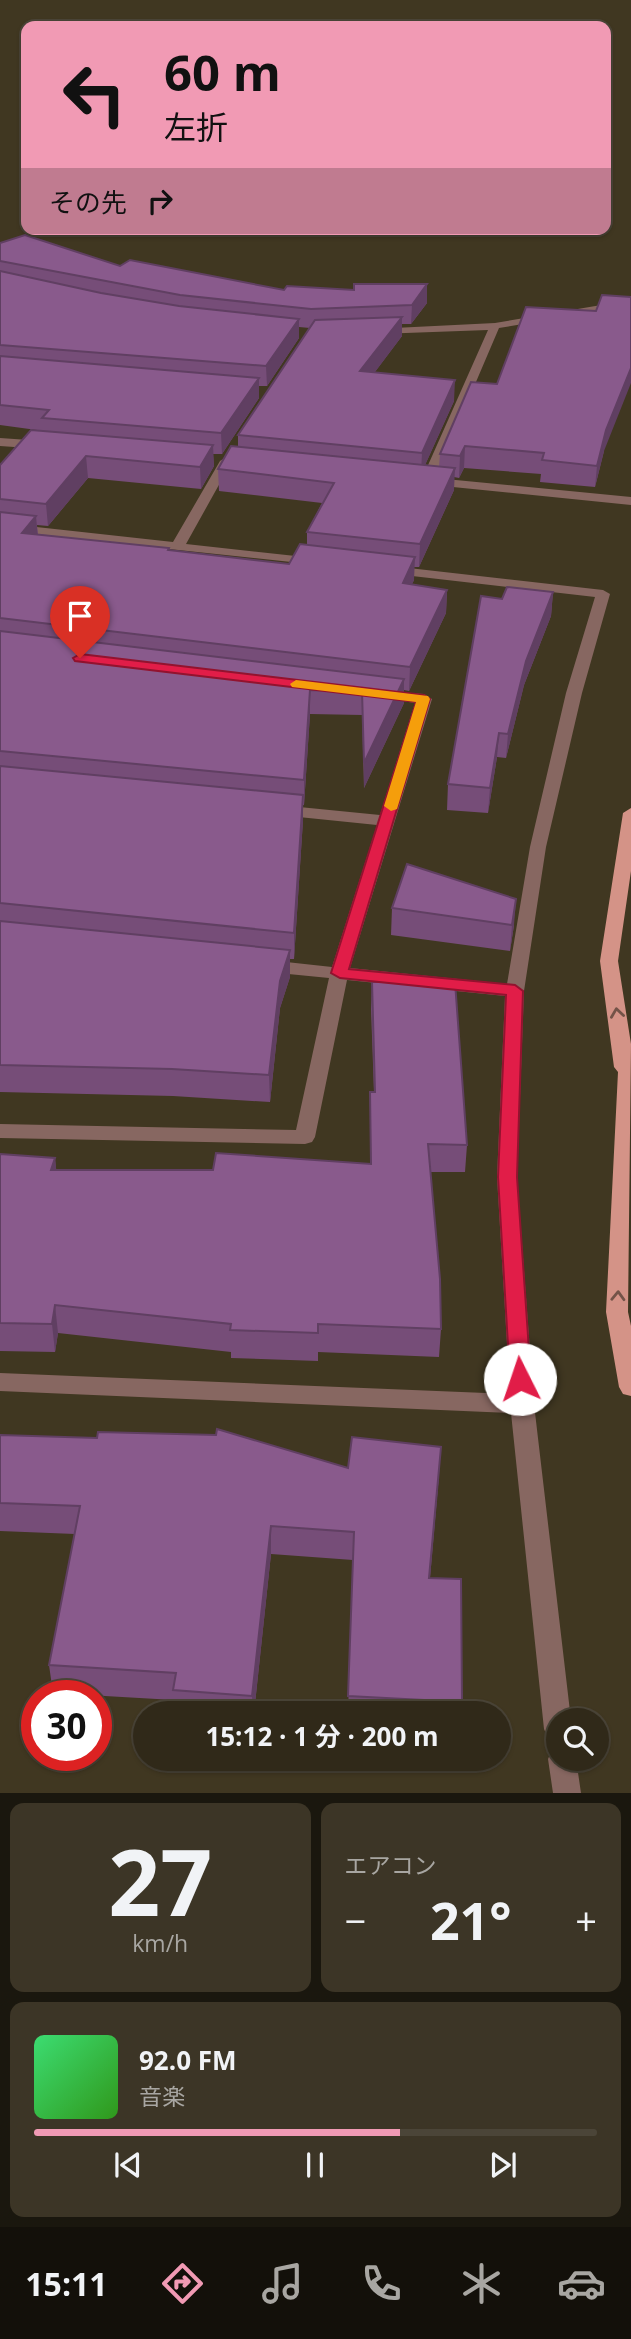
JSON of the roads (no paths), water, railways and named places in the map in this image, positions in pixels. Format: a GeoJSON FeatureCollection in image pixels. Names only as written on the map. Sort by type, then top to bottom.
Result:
{"type":"FeatureCollection","features":[{"type":"Feature","properties":{"kind":"main road"},"geometry":{"type":"LineString","coordinates":[[626,1080],[609,961],[631,813]]}},
{"type":"Feature","properties":{"kind":"main road"},"geometry":{"type":"LineString","coordinates":[[631,1049],[626,1080],[617,1312],[631,1387]]}},
{"type":"Feature","properties":{"kind":"street"},"geometry":{"type":"LineString","coordinates":[[362,332],[495,326],[631,303]]}},
{"type":"Feature","properties":{"kind":"street"},"geometry":{"type":"LineString","coordinates":[[495,326],[420,480],[631,501]]}},
{"type":"Feature","properties":{"kind":"street"},"geometry":{"type":"LineString","coordinates":[[0,442],[53,446]]}},
{"type":"Feature","properties":{"kind":"street"},"geometry":{"type":"LineString","coordinates":[[177,547],[228,458]]}},
{"type":"Feature","properties":{"kind":"street"},"geometry":{"type":"LineString","coordinates":[[0,527],[328,563]]}},
{"type":"Feature","properties":{"kind":"street"},"geometry":{"type":"LineString","coordinates":[[383,569],[603,594],[574,693],[538,847],[515,991],[508,1177],[522,1404],[556,1708]]}},
{"type":"Feature","properties":{"kind":"street"},"geometry":{"type":"LineString","coordinates":[[0,1131],[305,1137],[340,973],[424,699],[371,693]]}},
{"type":"Feature","properties":{"kind":"street"},"geometry":{"type":"LineString","coordinates":[[263,808],[387,821]]}},
{"type":"Feature","properties":{"kind":"street"},"geometry":{"type":"LineString","coordinates":[[247,964],[515,991]]}},
{"type":"Feature","properties":{"kind":"street"},"geometry":{"type":"LineString","coordinates":[[0,1382],[522,1404]]}},
{"type":"Feature","properties":{"kind":"street"},"geometry":{"type":"LineString","coordinates":[[564,1771],[567,1793]]}}]}
